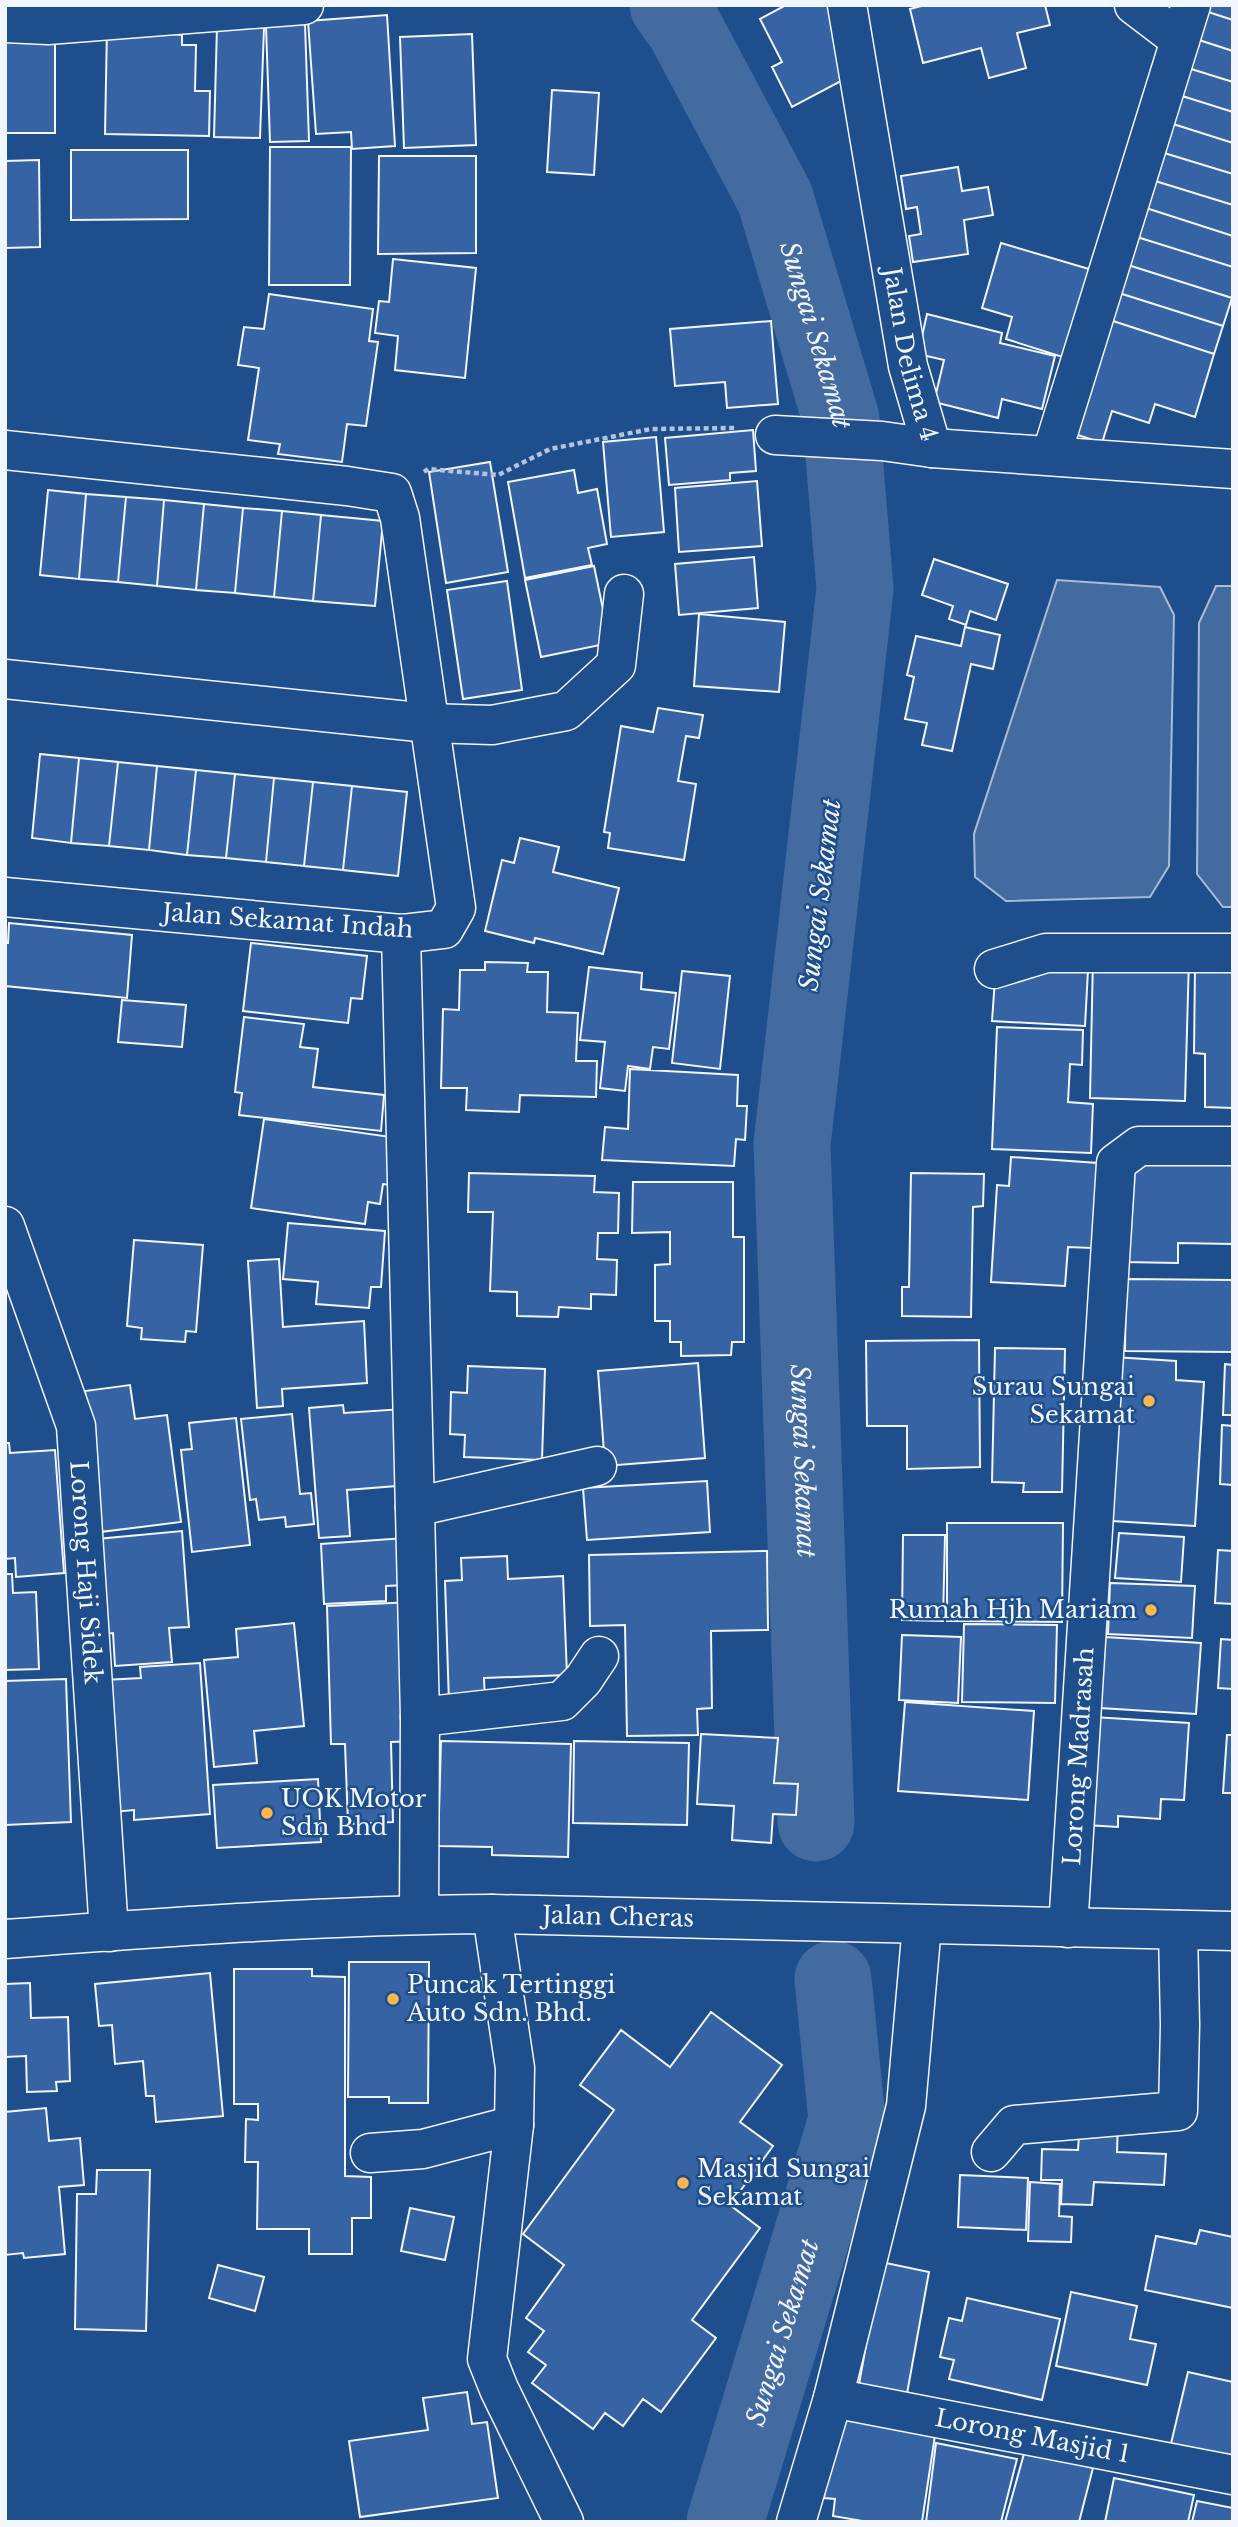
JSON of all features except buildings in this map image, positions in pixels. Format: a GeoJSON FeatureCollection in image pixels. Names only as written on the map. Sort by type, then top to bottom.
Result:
{"type":"FeatureCollection","features":[{"type":"Feature","properties":{"kind":"street"},"geometry":{"type":"LineString","coordinates":[[5,23],[48,25],[304,5]]}},
{"type":"Feature","properties":{"kind":"street","name":"Jalan Delima 4"},"geometry":{"type":"LineString","coordinates":[[848,5],[908,366],[932,448],[1231,463]]}},
{"type":"Feature","properties":{"kind":"street"},"geometry":{"type":"LineString","coordinates":[[1051,456],[1185,22],[1134,5]]}},
{"type":"Feature","properties":{"kind":"street"},"geometry":{"type":"LineString","coordinates":[[775,435],[883,441],[932,448]]}},
{"type":"Feature","properties":{"kind":"street"},"geometry":{"type":"LineString","coordinates":[[5,450],[347,486],[391,494]]}},
{"type":"Feature","properties":{"kind":"street","name":"Jalan Sekamat Indah"},"geometry":{"type":"LineString","coordinates":[[5,897],[401,934],[444,929],[456,908],[400,519],[391,494]]}},
{"type":"Feature","properties":{"kind":"street"},"geometry":{"type":"LineString","coordinates":[[5,679],[428,723],[492,725],[566,711],[616,665],[624,594]]}},
{"type":"Feature","properties":{"kind":"street"},"geometry":{"type":"LineString","coordinates":[[401,934],[420,1717],[419,1914]]}},
{"type":"Feature","properties":{"kind":"street"},"geometry":{"type":"LineString","coordinates":[[994,969],[1046,953],[1233,953]]}},
{"type":"Feature","properties":{"kind":"street","name":"Lorong Madrasah"},"geometry":{"type":"LineString","coordinates":[[1068,1928],[1116,1163],[1139,1146],[1233,1146]]}},
{"type":"Feature","properties":{"kind":"street","name":"Lorong Haji Sidek"},"geometry":{"type":"LineString","coordinates":[[5,1226],[76,1426],[109,1932]]}},
{"type":"Feature","properties":{"kind":"street"},"geometry":{"type":"LineString","coordinates":[[415,1507],[597,1466]]}},
{"type":"Feature","properties":{"kind":"street"},"geometry":{"type":"LineString","coordinates":[[420,1717],[562,1701],[583,1680],[599,1656]]}},
{"type":"Feature","properties":{"kind":"street","name":"Jalan Cheras"},"geometry":{"type":"LineString","coordinates":[[5,1939],[341,1916],[419,1914],[1233,1931]]}},
{"type":"Feature","properties":{"kind":"street"},"geometry":{"type":"LineString","coordinates":[[492,1914],[515,2068],[514,2125],[487,2359],[564,2522]]}},
{"type":"Feature","properties":{"kind":"street"},"geometry":{"type":"LineString","coordinates":[[796,2522],[833,2398],[906,2106],[922,1925]]}},
{"type":"Feature","properties":{"kind":"street"},"geometry":{"type":"LineString","coordinates":[[991,2152],[1014,2125],[1178,2111],[1178,1930]]}},
{"type":"Feature","properties":{"kind":"street"},"geometry":{"type":"LineString","coordinates":[[370,2153],[423,2149],[514,2125]]}},
{"type":"Feature","properties":{"kind":"street","name":"Lorong Masjid 1"},"geometry":{"type":"LineString","coordinates":[[833,2398],[1233,2474]]}},
{"type":"Feature","properties":{"kind":"path"},"geometry":{"type":"LineString","coordinates":[[391,494],[428,469],[498,475],[550,449],[651,429],[749,428],[775,435]]}},
{"type":"Feature","properties":{"kind":"water"},"geometry":{"type":"Polygon","coordinates":[[[1057,580],[1160,587],[1174,615],[1169,866],[1150,897],[1006,901],[975,877],[974,834],[1057,580]]]}},
{"type":"Feature","properties":{"kind":"water"},"geometry":{"type":"Polygon","coordinates":[[[1216,586],[1233,586],[1233,907],[1223,907],[1197,874],[1199,623],[1216,586]]]}},
{"type":"Feature","properties":{"kind":"waterway","name":"Sungai Sekamat"},"geometry":{"type":"LineString","coordinates":[[668,5],[685,29],[775,198],[841,419],[855,589],[792,1144],[816,1823]]}},
{"type":"Feature","properties":{"kind":"waterway","name":"Sungai Sekamat"},"geometry":{"type":"LineString","coordinates":[[725,2522],[847,2120],[833,1979]]}},
{"type":"Feature","properties":{"kind":"place","name":"Surau Sungai Sekamat"},"geometry":{"type":"Point","coordinates":[1149,1401]}},
{"type":"Feature","properties":{"kind":"place","name":"Rumah Hjh Mariam"},"geometry":{"type":"Point","coordinates":[1151,1610]}},
{"type":"Feature","properties":{"kind":"place","name":"UOK Motor Sdn Bhd"},"geometry":{"type":"Point","coordinates":[267,1813]}},
{"type":"Feature","properties":{"kind":"place","name":"Puncak Tertinggi Auto Sdn. Bhd."},"geometry":{"type":"Point","coordinates":[393,1999]}},
{"type":"Feature","properties":{"kind":"place","name":"Masjid Sungai Sekamat"},"geometry":{"type":"Point","coordinates":[683,2183]}}]}
